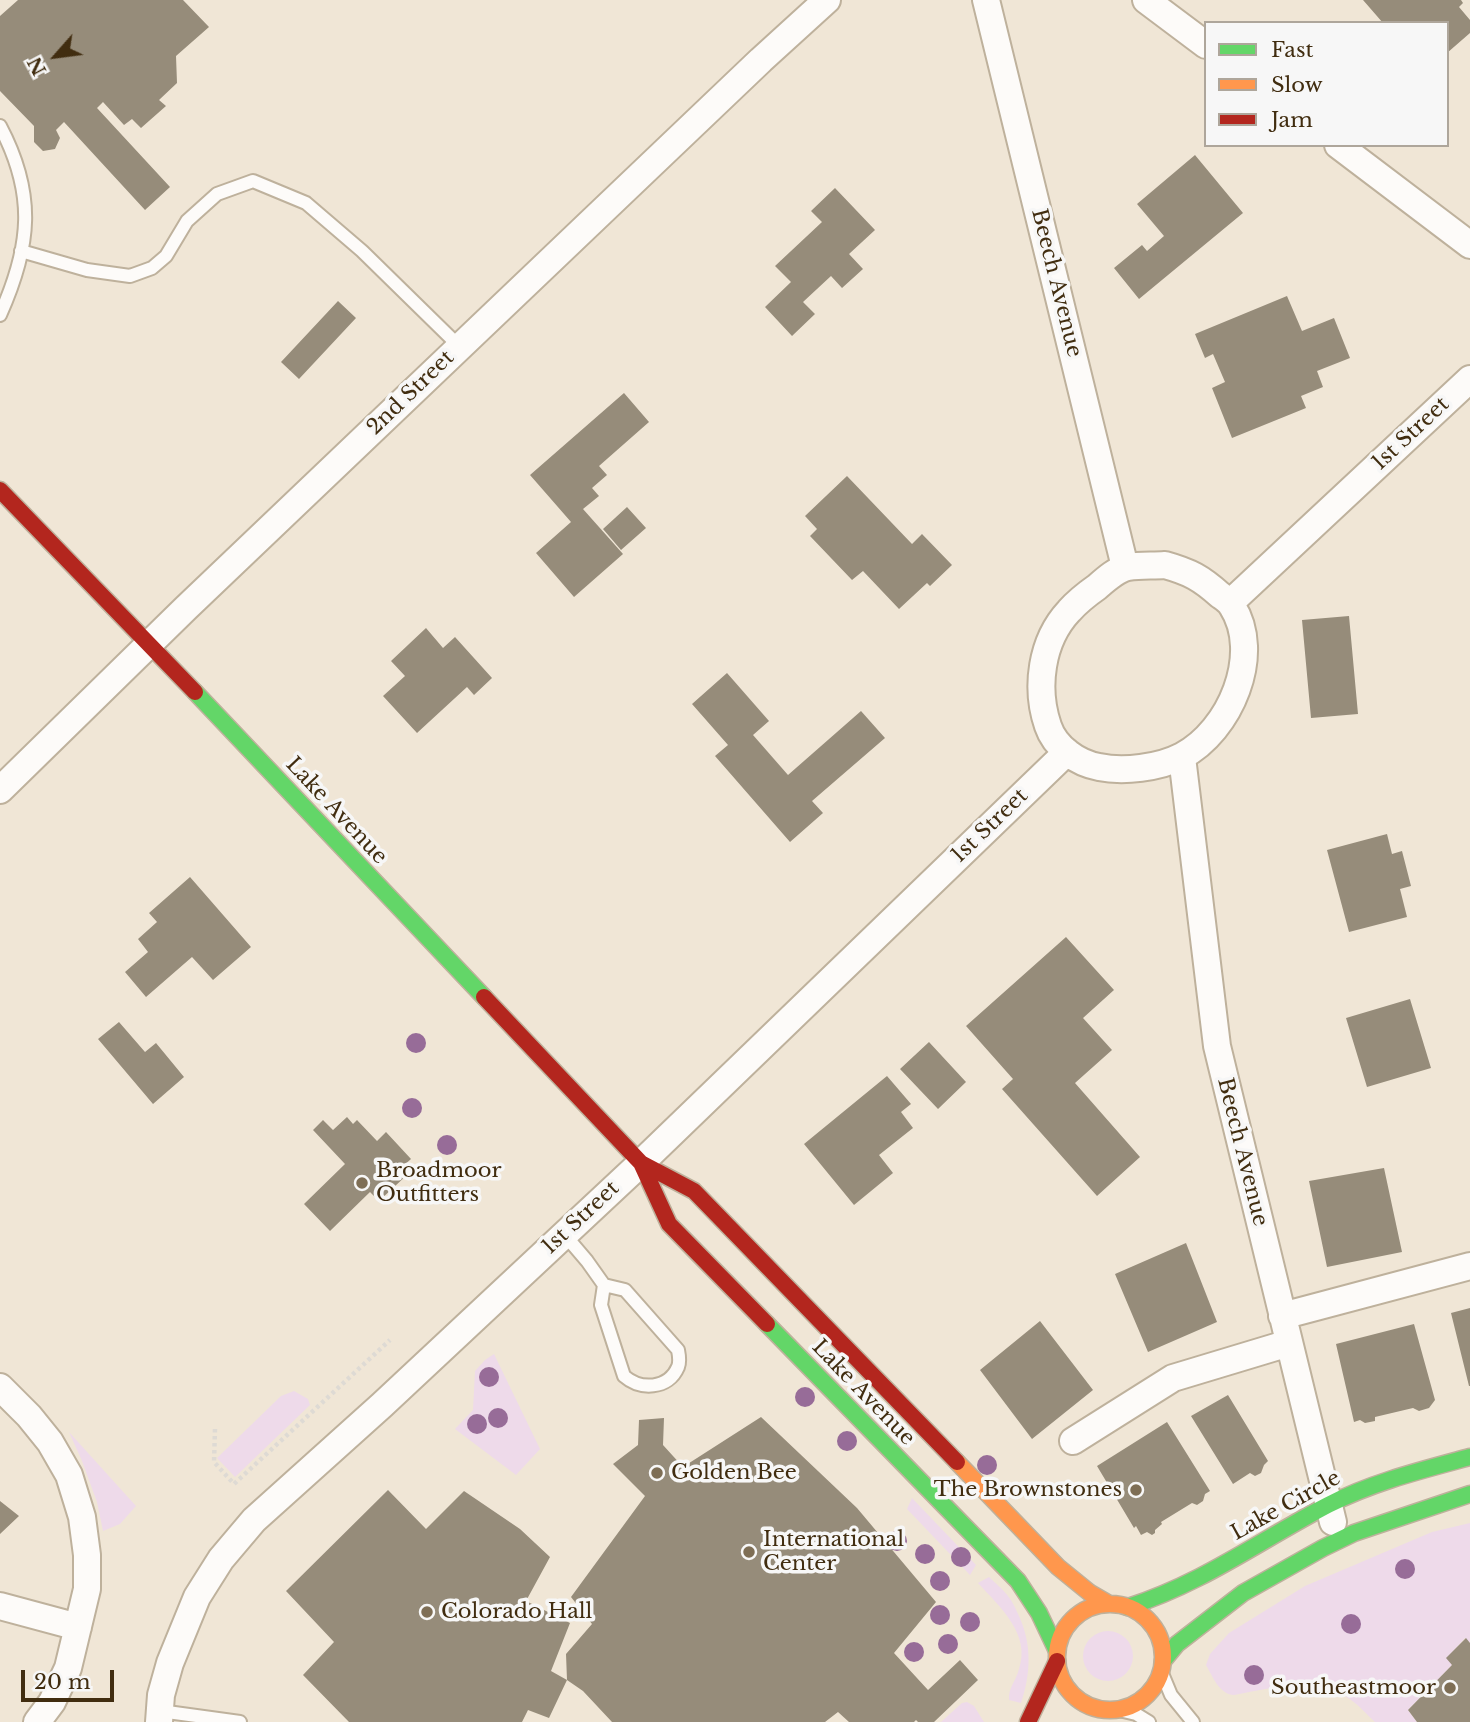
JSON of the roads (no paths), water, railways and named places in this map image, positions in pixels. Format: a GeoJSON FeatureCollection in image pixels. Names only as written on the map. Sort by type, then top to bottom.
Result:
{"type":"FeatureCollection","features":[{"type":"Feature","properties":{"kind":"main road","name":"Lake Avenue"},"geometry":{"type":"LineString","coordinates":[[0,490],[641,1163],[694,1191],[1058,1567],[1090,1594],[1109,1604]]}},
{"type":"Feature","properties":{"kind":"main road","name":"Lake Avenue"},"geometry":{"type":"LineString","coordinates":[[641,1163],[669,1224],[1014,1575],[1036,1605],[1057,1656]]}},
{"type":"Feature","properties":{"kind":"main road","name":"Lake Circle"},"geometry":{"type":"LineString","coordinates":[[1128,1607],[1155,1599],[1199,1578],[1361,1489],[1470,1457]]}},
{"type":"Feature","properties":{"kind":"main road"},"geometry":{"type":"LineString","coordinates":[[1162,1666],[1177,1644],[1243,1593],[1354,1533],[1470,1494]]}},
{"type":"Feature","properties":{"kind":"main road"},"geometry":{"type":"LineString","coordinates":[[1028,1722],[1057,1656],[1062,1633],[1074,1618],[1090,1607],[1109,1604],[1128,1607],[1152,1624],[1161,1641],[1162,1666],[1158,1681],[1138,1703],[1114,1710],[1094,1722]]}},
{"type":"Feature","properties":{"kind":"main road"},"geometry":{"type":"LineString","coordinates":[[1057,1656],[1062,1680],[1072,1695],[1089,1706],[1114,1710]]}},
{"type":"Feature","properties":{"kind":"street","name":"2nd Street"},"geometry":{"type":"LineString","coordinates":[[0,790],[186,607],[827,0]]}},
{"type":"Feature","properties":{"kind":"street","name":"Beech Avenue"},"geometry":{"type":"LineString","coordinates":[[986,0],[1125,567]]}},
{"type":"Feature","properties":{"kind":"street"},"geometry":{"type":"LineString","coordinates":[[1146,0],[1204,44]]}},
{"type":"Feature","properties":{"kind":"street"},"geometry":{"type":"LineString","coordinates":[[1341,147],[1470,246]]}},
{"type":"Feature","properties":{"kind":"street","name":"1st Street"},"geometry":{"type":"LineString","coordinates":[[1230,603],[1470,379]]}},
{"type":"Feature","properties":{"kind":"street"},"geometry":{"type":"LineString","coordinates":[[1165,565],[1188,571],[1206,582],[1230,603],[1240,621],[1244,647],[1243,670],[1223,718],[1203,740],[1182,757],[1133,769],[1087,765],[1067,752],[1050,734],[1043,712],[1040,684],[1044,659],[1054,632],[1068,612],[1125,567],[1165,565]]}},
{"type":"Feature","properties":{"kind":"street","name":"1st Street"},"geometry":{"type":"LineString","coordinates":[[160,1717],[161,1695],[170,1663],[197,1597],[221,1559],[254,1520],[382,1405],[641,1163],[1067,752]]}},
{"type":"Feature","properties":{"kind":"street","name":"Beech Avenue"},"geometry":{"type":"LineString","coordinates":[[1182,757],[1217,1046],[1339,1541]]}},
{"type":"Feature","properties":{"kind":"street"},"geometry":{"type":"LineString","coordinates":[[1282,1316],[1470,1266]]}},
{"type":"Feature","properties":{"kind":"street"},"geometry":{"type":"LineString","coordinates":[[1073,1441],[1173,1378],[1289,1343]]}},
{"type":"Feature","properties":{"kind":"street"},"geometry":{"type":"LineString","coordinates":[[0,1387],[50,1442],[69,1475],[82,1517],[87,1555],[87,1589],[68,1668],[52,1702],[37,1722]]}},
{"type":"Feature","properties":{"kind":"street"},"geometry":{"type":"LineString","coordinates":[[0,1606],[78,1627]]}},
{"type":"Feature","properties":{"kind":"lane"},"geometry":{"type":"LineString","coordinates":[[0,126],[22,178],[26,206],[21,251],[14,280],[0,315]]}},
{"type":"Feature","properties":{"kind":"lane"},"geometry":{"type":"LineString","coordinates":[[21,251],[87,270],[130,276],[152,268],[166,256],[187,221],[218,194],[253,181],[306,203],[362,251],[460,347]]}},
{"type":"Feature","properties":{"kind":"lane"},"geometry":{"type":"LineString","coordinates":[[564,1234],[604,1286],[601,1305],[624,1376],[632,1383],[643,1386],[662,1384],[678,1367],[678,1350],[625,1290],[604,1286]]}},
{"type":"Feature","properties":{"kind":"lane"},"geometry":{"type":"LineString","coordinates":[[1162,1666],[1171,1695],[1193,1722]]}},
{"type":"Feature","properties":{"kind":"lane"},"geometry":{"type":"LineString","coordinates":[[1114,1710],[1136,1714],[1149,1722]]}},
{"type":"Feature","properties":{"kind":"lane"},"geometry":{"type":"LineString","coordinates":[[160,1717],[240,1722]]}},
{"type":"Feature","properties":{"kind":"place","name":"Broadmoor Outfitters"},"geometry":{"type":"Point","coordinates":[362,1183]}},
{"type":"Feature","properties":{"kind":"place","name":"Golden Bee"},"geometry":{"type":"Point","coordinates":[657,1473]}},
{"type":"Feature","properties":{"kind":"place","name":"The Brownstones"},"geometry":{"type":"Point","coordinates":[1136,1490]}},
{"type":"Feature","properties":{"kind":"place","name":"International Center"},"geometry":{"type":"Point","coordinates":[749,1552]}},
{"type":"Feature","properties":{"kind":"place","name":"Colorado Hall"},"geometry":{"type":"Point","coordinates":[427,1612]}},
{"type":"Feature","properties":{"kind":"place","name":"Southeastmoor"},"geometry":{"type":"Point","coordinates":[1450,1688]}}]}
